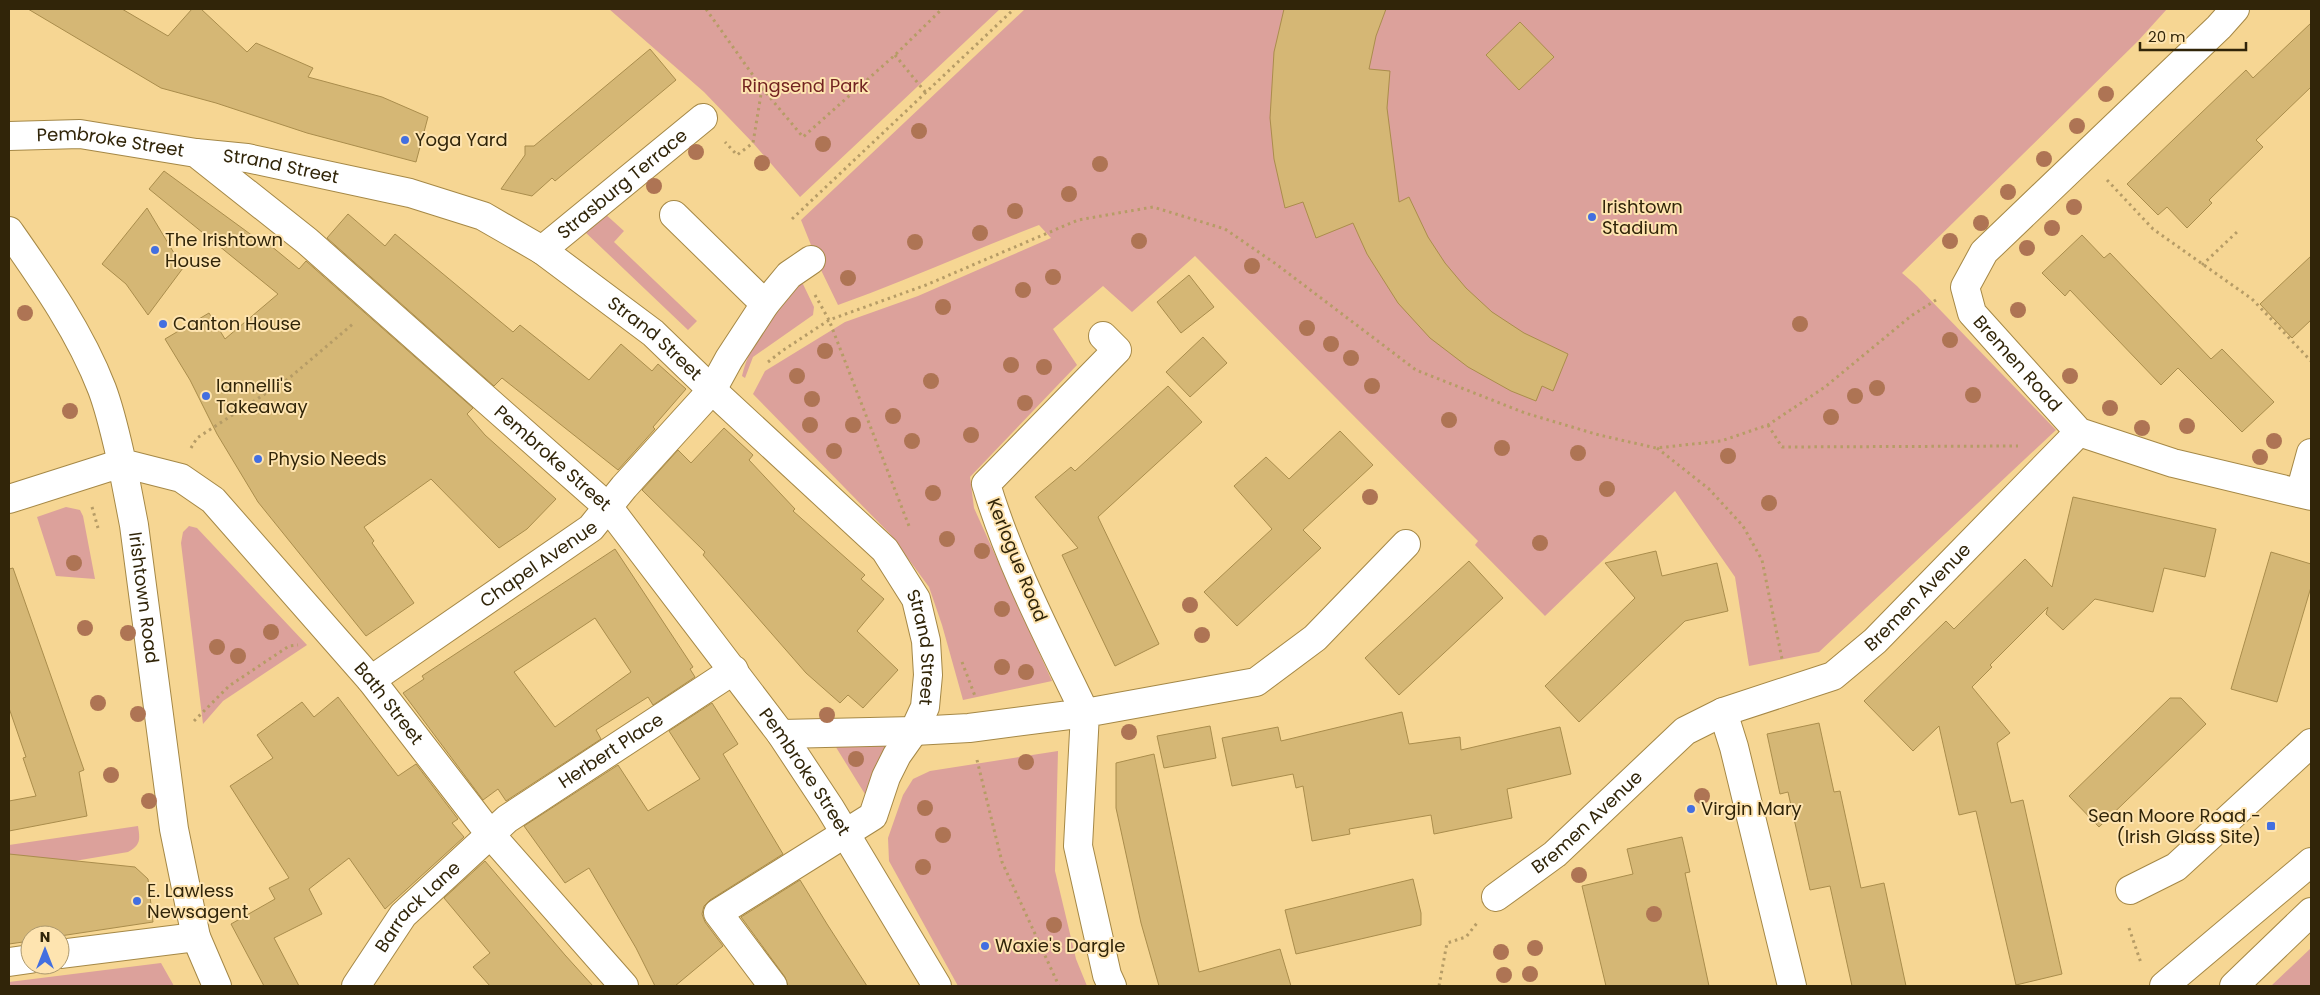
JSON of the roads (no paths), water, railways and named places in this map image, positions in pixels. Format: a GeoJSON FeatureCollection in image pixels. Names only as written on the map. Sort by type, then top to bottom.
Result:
{"type":"FeatureCollection","features":[{"type":"Feature","properties":{"kind":"street","name":"Bremen Road"},"geometry":{"type":"LineString","coordinates":[[2079,432],[1972,313],[1965,287],[1984,252],[2219,28],[2235,9]]}},
{"type":"Feature","properties":{"kind":"street","name":"Strasburg Terrace"},"geometry":{"type":"LineString","coordinates":[[542,250],[703,118]]}},
{"type":"Feature","properties":{"kind":"street","name":"Pembroke Street"},"geometry":{"type":"LineString","coordinates":[[9,136],[80,134],[196,153],[307,241],[609,508],[781,734],[846,834],[938,986]]}},
{"type":"Feature","properties":{"kind":"street","name":"Strand Street"},"geometry":{"type":"LineString","coordinates":[[196,153],[247,158],[329,175],[410,193],[483,216],[542,250],[653,333],[885,550],[916,599],[926,641],[928,675],[925,707],[914,731]]}},
{"type":"Feature","properties":{"kind":"street"},"geometry":{"type":"LineString","coordinates":[[674,215],[765,304]]}},
{"type":"Feature","properties":{"kind":"street","name":"Irishtown Road"},"geometry":{"type":"LineString","coordinates":[[9,231],[48,287],[87,355],[102,389],[114,425],[137,544],[174,830],[196,937],[217,986]]}},
{"type":"Feature","properties":{"kind":"street","name":"Chapel Avenue"},"geometry":{"type":"LineString","coordinates":[[371,680],[591,528],[624,487],[712,390],[729,359],[765,304],[789,275],[811,260]]}},
{"type":"Feature","properties":{"kind":"street","name":"Kerlogue Road"},"geometry":{"type":"LineString","coordinates":[[1103,336],[1117,350],[986,484],[998,524],[1015,564],[1085,713],[1078,846],[1107,975],[1112,986]]}},
{"type":"Feature","properties":{"kind":"street"},"geometry":{"type":"LineString","coordinates":[[2079,432],[2172,462],[2306,494],[2311,453]]}},
{"type":"Feature","properties":{"kind":"street","name":"Bremen Avenue"},"geometry":{"type":"LineString","coordinates":[[1496,897],[1555,854],[1685,731],[1723,712],[1832,676],[1875,641],[2079,432]]}},
{"type":"Feature","properties":{"kind":"street"},"geometry":{"type":"LineString","coordinates":[[9,499],[122,462]]}},
{"type":"Feature","properties":{"kind":"street","name":"Bath Street"},"geometry":{"type":"LineString","coordinates":[[122,462],[181,478],[213,500],[371,680],[490,834],[624,986]]}},
{"type":"Feature","properties":{"kind":"street"},"geometry":{"type":"LineString","coordinates":[[781,734],[968,728],[1085,713],[1256,682],[1315,638],[1406,544]]}},
{"type":"Feature","properties":{"kind":"street","name":"Herbert Place"},"geometry":{"type":"LineString","coordinates":[[490,834],[507,819],[734,670]]}},
{"type":"Feature","properties":{"kind":"street"},"geometry":{"type":"LineString","coordinates":[[1723,712],[1734,747],[1792,986]]}},
{"type":"Feature","properties":{"kind":"street"},"geometry":{"type":"LineString","coordinates":[[772,986],[718,914],[872,816],[886,777],[897,756],[914,731]]}},
{"type":"Feature","properties":{"kind":"street"},"geometry":{"type":"LineString","coordinates":[[2130,890],[2176,867],[2311,743]]}},
{"type":"Feature","properties":{"kind":"street","name":"Barrack Lane"},"geometry":{"type":"LineString","coordinates":[[356,986],[403,915],[490,834]]}},
{"type":"Feature","properties":{"kind":"street"},"geometry":{"type":"LineString","coordinates":[[2153,978],[2311,862]]}},
{"type":"Feature","properties":{"kind":"street"},"geometry":{"type":"LineString","coordinates":[[2234,986],[2311,912]]}},
{"type":"Feature","properties":{"kind":"street"},"geometry":{"type":"LineString","coordinates":[[70,953],[196,937]]}},
{"type":"Feature","properties":{"kind":"place","name":"Yoga Yard"},"geometry":{"type":"Point","coordinates":[405,140]}},
{"type":"Feature","properties":{"kind":"place","name":"Irishtown Stadium"},"geometry":{"type":"Point","coordinates":[1592,217]}},
{"type":"Feature","properties":{"kind":"place","name":"The Irishtown House"},"geometry":{"type":"Point","coordinates":[155,250]}},
{"type":"Feature","properties":{"kind":"place","name":"Canton House"},"geometry":{"type":"Point","coordinates":[163,324]}},
{"type":"Feature","properties":{"kind":"place","name":"Iannelli's Takeaway"},"geometry":{"type":"Point","coordinates":[206,396]}},
{"type":"Feature","properties":{"kind":"place","name":"Physio Needs"},"geometry":{"type":"Point","coordinates":[258,459]}},
{"type":"Feature","properties":{"kind":"place","name":"Virgin Mary"},"geometry":{"type":"Point","coordinates":[1691,809]}},
{"type":"Feature","properties":{"kind":"place","name":"Sean Moore Road - (Irish Glass Site)"},"geometry":{"type":"Point","coordinates":[2271,826]}},
{"type":"Feature","properties":{"kind":"place","name":"E. Lawless Newsagent"},"geometry":{"type":"Point","coordinates":[137,901]}},
{"type":"Feature","properties":{"kind":"place","name":"Waxie's Dargle"},"geometry":{"type":"Point","coordinates":[985,946]}},
{"type":"Feature","properties":{"kind":"park label","name":"Ringsend Park"},"geometry":{"type":"Point","coordinates":[805,86]}}]}
